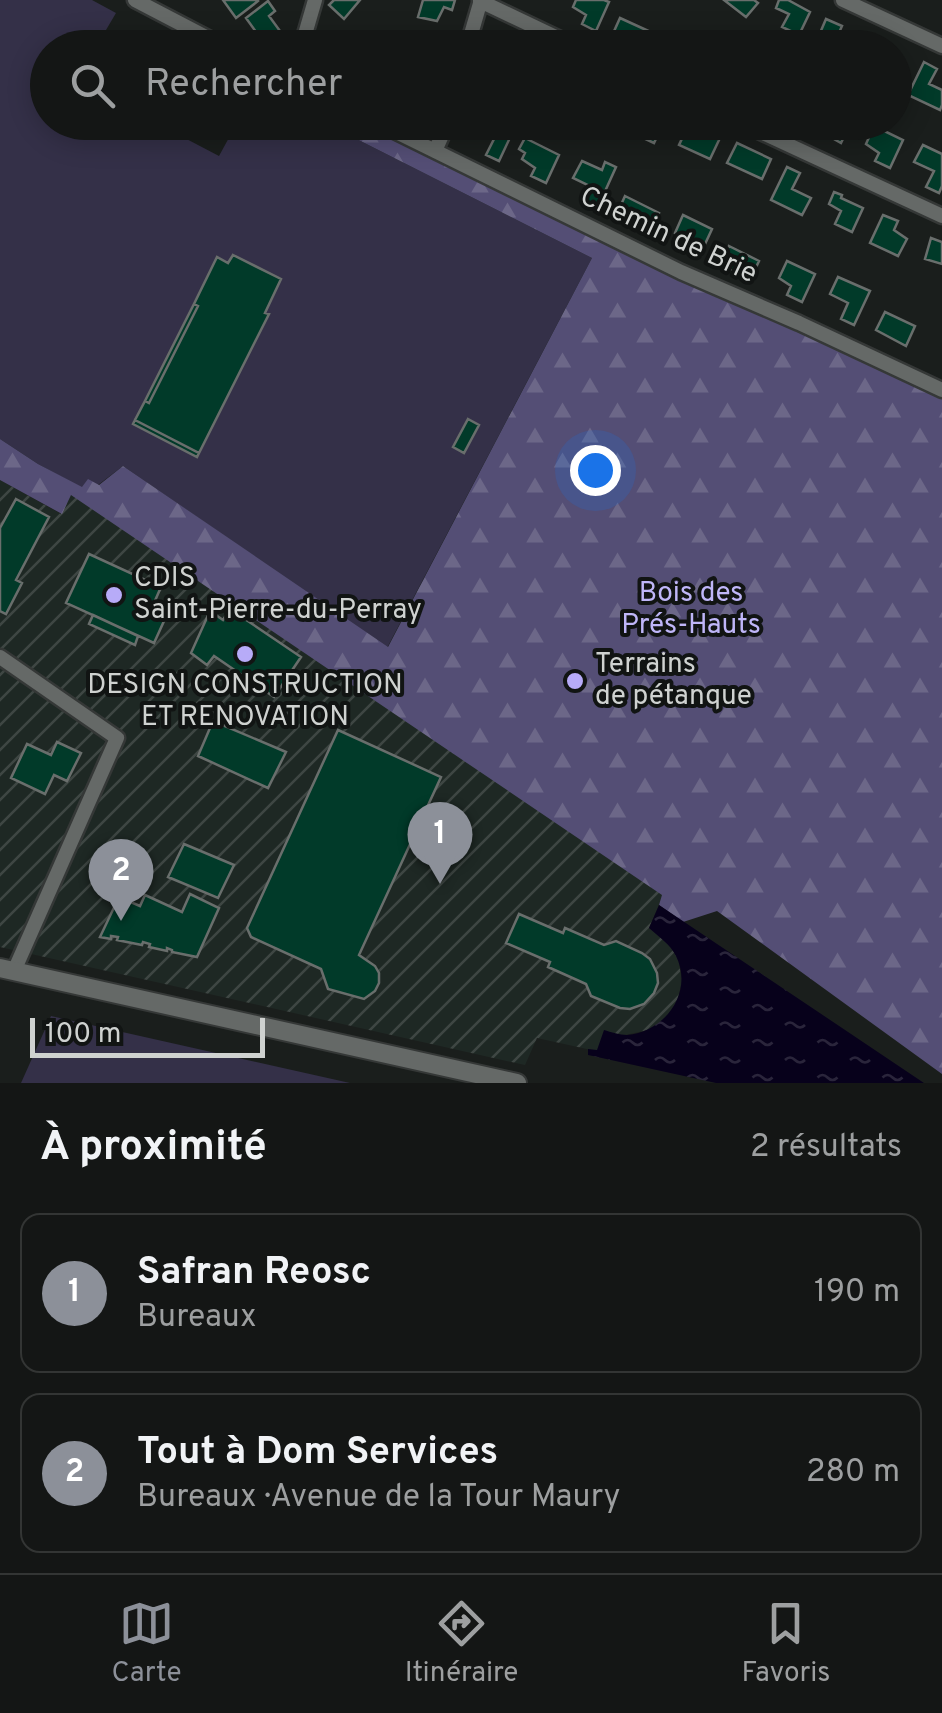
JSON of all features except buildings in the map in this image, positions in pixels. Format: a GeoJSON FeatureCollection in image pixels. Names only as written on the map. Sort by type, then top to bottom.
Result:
{"type":"FeatureCollection","features":[{"type":"Feature","properties":{"kind":"street"},"geometry":{"type":"LineString","coordinates":[[134,0],[192,30]]}},
{"type":"Feature","properties":{"kind":"street"},"geometry":{"type":"LineString","coordinates":[[843,0],[908,30]]}},
{"type":"Feature","properties":{"kind":"street"},"geometry":{"type":"LineString","coordinates":[[472,30],[481,1],[541,30]]}},
{"type":"Feature","properties":{"kind":"street"},"geometry":{"type":"LineString","coordinates":[[304,30],[309,2]]}},
{"type":"Feature","properties":{"kind":"street"},"geometry":{"type":"LineString","coordinates":[[912,32],[942,46]]}},
{"type":"Feature","properties":{"kind":"street","name":"Chemin de Brie"},"geometry":{"type":"LineString","coordinates":[[413,140],[680,272],[942,390]]}},
{"type":"Feature","properties":{"kind":"street"},"geometry":{"type":"LineString","coordinates":[[436,151],[441,140]]}},
{"type":"Feature","properties":{"kind":"street"},"geometry":{"type":"LineString","coordinates":[[778,140],[942,216]]}},
{"type":"Feature","properties":{"kind":"street"},"geometry":{"type":"LineString","coordinates":[[0,657],[116,738],[7,969],[517,1083]]}},
{"type":"Feature","properties":{"kind":"shaded area"},"geometry":{"type":"Polygon","coordinates":[[[0,0],[92,0],[116,13],[106,30],[30,30],[30,140],[188,140],[219,156],[228,140],[359,140],[592,258],[387,648],[123,466],[98,485],[82,488],[0,439],[0,0]]]}},
{"type":"Feature","properties":{"kind":"shaded area"},"geometry":{"type":"Polygon","coordinates":[[[0,480],[61,514],[71,494],[663,895],[649,928],[667,942],[678,958],[682,981],[677,1002],[665,1020],[596,1051],[537,1038],[525,1065],[0,947],[0,480]]]}},
{"type":"Feature","properties":{"kind":"shaded area"},"geometry":{"type":"Polygon","coordinates":[[[51,1016],[350,1083],[21,1083],[51,1016]]]}},
{"type":"Feature","properties":{"kind":"green space","name":"Bois des Prés-Hauts"},"geometry":{"type":"Polygon","coordinates":[[[359,140],[406,140],[942,390],[942,1074],[717,911],[683,922],[659,905],[662,895],[71,495],[62,514],[0,480],[0,439],[82,487],[88,479],[99,485],[123,466],[388,647],[592,258],[359,140]]]}},
{"type":"Feature","properties":{"kind":"water"},"geometry":{"type":"Polygon","coordinates":[[[659,905],[924,1083],[716,1083],[588,1055],[588,1049],[597,1050],[604,1030],[624,1035],[641,1032],[664,1018],[678,996],[681,970],[676,956],[649,928],[659,905]]]}},
{"type":"Feature","properties":{"kind":"place","name":"CDIS Saint-Pierre-du-Perray"},"geometry":{"type":"Point","coordinates":[114,595]}},
{"type":"Feature","properties":{"kind":"place","name":"DESIGN CONSTRUCTION ET RENOVATION"},"geometry":{"type":"Point","coordinates":[245,654]}},
{"type":"Feature","properties":{"kind":"place","name":"Terrains de pétanque"},"geometry":{"type":"Point","coordinates":[575,681]}},
{"type":"Feature","properties":{"kind":"place","name":"Safran Reosc"},"geometry":{"type":"Point","coordinates":[440,884]}},
{"type":"Feature","properties":{"kind":"place","name":"Tout à Dom Services"},"geometry":{"type":"Point","coordinates":[121,921]}}]}
